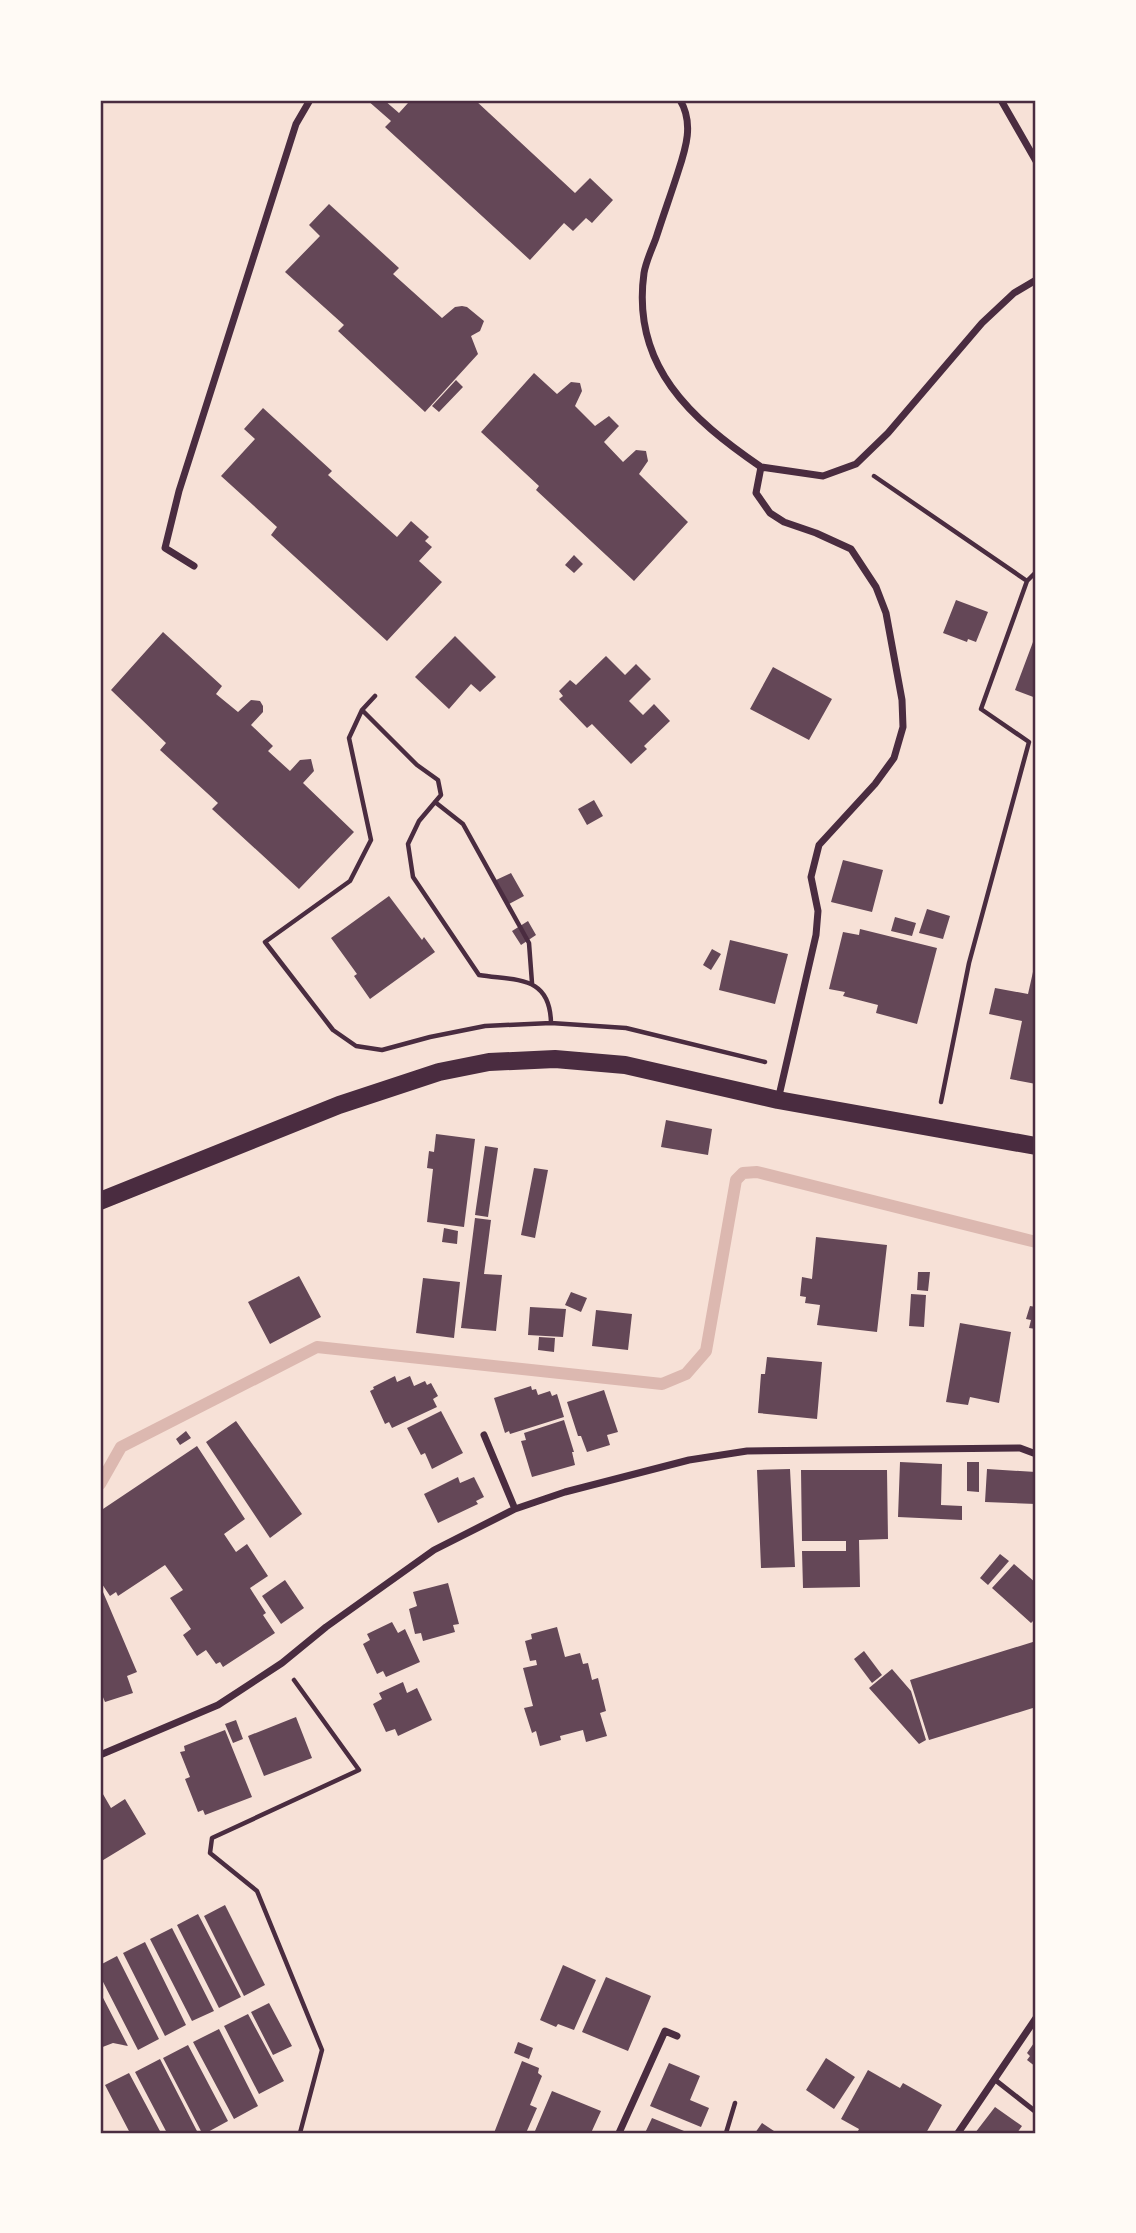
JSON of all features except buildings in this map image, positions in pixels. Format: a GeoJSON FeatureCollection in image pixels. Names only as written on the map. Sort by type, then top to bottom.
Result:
{"type":"FeatureCollection","features":[{"type":"Feature","properties":{"kind":"main road"},"geometry":{"type":"LineString","coordinates":[[100,1201],[339,1105],[439,1072],[489,1062],[555,1059],[625,1065],[778,1100],[1036,1146]]}},
{"type":"Feature","properties":{"kind":"street"},"geometry":{"type":"LineString","coordinates":[[194,566],[165,548],[179,491],[296,124],[310,100]]}},
{"type":"Feature","properties":{"kind":"street"},"geometry":{"type":"LineString","coordinates":[[680,100],[684,106],[689,140],[644,271],[641,311],[649,349],[682,401],[718,438],[761,467],[823,475],[856,464],[888,433],[982,323],[1014,293],[1036,281]]}},
{"type":"Feature","properties":{"kind":"street"},"geometry":{"type":"LineString","coordinates":[[1002,100],[1036,161]]}},
{"type":"Feature","properties":{"kind":"street"},"geometry":{"type":"LineString","coordinates":[[761,467],[756,493],[770,513],[784,522],[851,549],[876,587],[886,613],[902,699],[903,727],[894,758],[875,784],[819,845],[811,877],[818,911],[816,935],[778,1100]]}},
{"type":"Feature","properties":{"kind":"street"},"geometry":{"type":"LineString","coordinates":[[484,1435],[515,1509]]}},
{"type":"Feature","properties":{"kind":"street"},"geometry":{"type":"LineString","coordinates":[[100,1755],[218,1705],[282,1663],[326,1627],[434,1550],[515,1509],[565,1492],[689,1460],[747,1451],[1020,1448],[1036,1454]]}},
{"type":"Feature","properties":{"kind":"street"},"geometry":{"type":"LineString","coordinates":[[958,2133],[1036,2018]]}},
{"type":"Feature","properties":{"kind":"street"},"geometry":{"type":"LineString","coordinates":[[619,2133],[665,2031],[677,2036]]}},
{"type":"Feature","properties":{"kind":"lane"},"geometry":{"type":"LineString","coordinates":[[994,2080],[1036,2112]]}},
{"type":"Feature","properties":{"kind":"path"},"geometry":{"type":"LineString","coordinates":[[856,464],[1027,581]]}},
{"type":"Feature","properties":{"kind":"path"},"geometry":{"type":"LineString","coordinates":[[936,1127],[970,963],[1029,742],[981,709],[1027,581],[1036,572]]}},
{"type":"Feature","properties":{"kind":"path"},"geometry":{"type":"LineString","coordinates":[[375,696],[362,710],[349,738],[372,840],[350,881],[265,942],[332,1030],[356,1046],[382,1050],[485,1026],[551,1023],[626,1028],[785,1068]]}},
{"type":"Feature","properties":{"kind":"path"},"geometry":{"type":"LineString","coordinates":[[362,710],[417,765],[438,780],[441,795],[419,821],[408,844],[413,877],[479,975],[532,983],[546,995],[551,1008],[551,1023]]}},
{"type":"Feature","properties":{"kind":"path"},"geometry":{"type":"LineString","coordinates":[[435,802],[463,824],[529,943],[532,983]]}},
{"type":"Feature","properties":{"kind":"path"},"geometry":{"type":"LineString","coordinates":[[282,1663],[359,1770],[212,1838],[210,1853],[257,1891],[322,2050],[300,2133]]}},
{"type":"Feature","properties":{"kind":"path"},"geometry":{"type":"LineString","coordinates":[[726,2133],[735,2103]]}},
{"type":"Feature","properties":{"kind":"waterway"},"geometry":{"type":"LineString","coordinates":[[100,1484],[121,1447],[317,1347],[662,1384],[686,1374],[706,1351],[736,1180],[743,1173],[757,1172],[1036,1242]]}}]}
